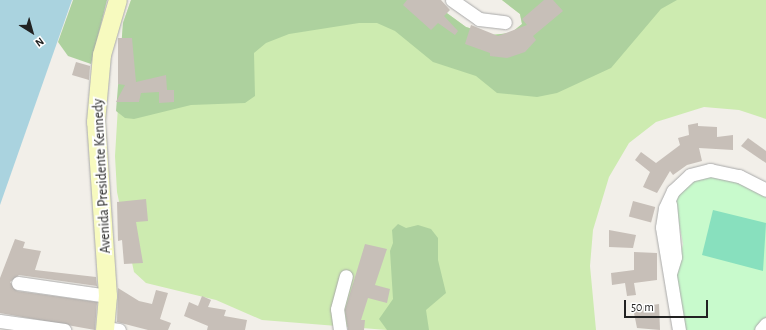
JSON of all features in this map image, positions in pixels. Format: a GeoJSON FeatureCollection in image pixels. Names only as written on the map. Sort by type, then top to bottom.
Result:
{"type":"FeatureCollection","features":[{"type":"Feature","properties":{"kind":"main road","name":"Avenida Presidente Kennedy"},"geometry":{"type":"LineString","coordinates":[[110,329],[96,122],[102,56],[118,0]]}},
{"type":"Feature","properties":{"kind":"street"},"geometry":{"type":"LineString","coordinates":[[452,0],[479,19],[505,22]]}},
{"type":"Feature","properties":{"kind":"street"},"geometry":{"type":"LineString","coordinates":[[679,330],[662,227],[669,198],[684,179],[710,170],[739,176],[766,190]]}},
{"type":"Feature","properties":{"kind":"street"},"geometry":{"type":"LineString","coordinates":[[340,330],[337,309],[346,276]]}},
{"type":"Feature","properties":{"kind":"street"},"geometry":{"type":"LineString","coordinates":[[18,283],[108,296]]}},
{"type":"Feature","properties":{"kind":"street"},"geometry":{"type":"LineString","coordinates":[[0,321],[64,330]]}},
{"type":"Feature","properties":{"kind":"street"},"geometry":{"type":"LineString","coordinates":[[761,330],[766,324]]}},
{"type":"Feature","properties":{"kind":"green space"},"geometry":{"type":"Polygon","coordinates":[[[73,0],[107,0],[91,64],[68,56],[58,42],[73,0]]]}},
{"type":"Feature","properties":{"kind":"green space"},"geometry":{"type":"Polygon","coordinates":[[[131,0],[429,0],[466,27],[492,35],[511,33],[522,24],[520,14],[502,0],[766,0],[766,119],[739,110],[704,107],[656,122],[629,143],[609,177],[593,230],[590,266],[596,330],[387,330],[262,320],[216,300],[146,283],[134,272],[117,192],[115,156],[123,23],[131,0]]]}},
{"type":"Feature","properties":{"kind":"green space"},"geometry":{"type":"Polygon","coordinates":[[[131,0],[429,0],[466,27],[492,35],[511,33],[522,24],[520,14],[502,0],[677,0],[661,9],[611,68],[557,93],[537,97],[497,93],[476,76],[433,62],[395,31],[377,23],[359,23],[289,34],[266,43],[254,53],[255,96],[245,103],[191,105],[134,119],[125,118],[116,111],[123,23],[131,0]]]}},
{"type":"Feature","properties":{"kind":"green space"},"geometry":{"type":"Polygon","coordinates":[[[714,176],[750,185],[766,195],[766,317],[756,330],[681,330],[676,272],[683,244],[675,202],[677,194],[693,180],[714,176]]]}},
{"type":"Feature","properties":{"kind":"green space"},"geometry":{"type":"Polygon","coordinates":[[[713,210],[766,223],[763,271],[702,255],[713,210]]]}},
{"type":"Feature","properties":{"kind":"green space"},"geometry":{"type":"Polygon","coordinates":[[[398,224],[406,228],[418,225],[431,229],[438,238],[438,260],[446,293],[426,310],[429,330],[387,330],[379,319],[393,299],[390,251],[393,243],[392,230],[398,224]]]}},
{"type":"Feature","properties":{"kind":"water"},"geometry":{"type":"Polygon","coordinates":[[[0,0],[72,0],[0,205],[0,0]]]}},
{"type":"Feature","properties":{"kind":"building"},"geometry":{"type":"Polygon","coordinates":[[[407,0],[441,0],[450,10],[444,16],[458,31],[455,35],[438,23],[431,30],[403,5],[407,0]]]}},
{"type":"Feature","properties":{"kind":"building"},"geometry":{"type":"Polygon","coordinates":[[[544,0],[553,0],[563,11],[533,36],[536,40],[525,52],[507,58],[490,56],[490,53],[465,44],[471,25],[498,36],[527,25],[522,19],[544,0]]]}},
{"type":"Feature","properties":{"kind":"building"},"geometry":{"type":"Polygon","coordinates":[[[118,38],[132,38],[136,82],[166,75],[167,90],[174,90],[174,102],[159,103],[159,92],[141,93],[139,102],[116,102],[125,85],[118,84],[118,38]]]}},
{"type":"Feature","properties":{"kind":"building"},"geometry":{"type":"Polygon","coordinates":[[[76,62],[90,66],[89,80],[72,75],[76,62]]]}},
{"type":"Feature","properties":{"kind":"building"},"geometry":{"type":"Polygon","coordinates":[[[698,123],[698,126],[717,127],[717,137],[733,135],[733,150],[699,148],[702,161],[687,165],[673,175],[670,171],[657,193],[643,187],[650,172],[635,160],[641,152],[656,163],[680,145],[678,138],[689,135],[688,125],[698,123]]]}},
{"type":"Feature","properties":{"kind":"building"},"geometry":{"type":"Polygon","coordinates":[[[748,138],[766,151],[766,163],[741,146],[748,138]]]}},
{"type":"Feature","properties":{"kind":"building"},"geometry":{"type":"Polygon","coordinates":[[[146,199],[148,221],[136,222],[143,263],[124,264],[122,240],[118,241],[117,202],[146,199]]]}},
{"type":"Feature","properties":{"kind":"building"},"geometry":{"type":"Polygon","coordinates":[[[633,201],[655,207],[651,222],[629,216],[633,201]]]}},
{"type":"Feature","properties":{"kind":"building"},"geometry":{"type":"Polygon","coordinates":[[[609,230],[636,235],[633,248],[609,247],[609,230]]]}},
{"type":"Feature","properties":{"kind":"building"},"geometry":{"type":"Polygon","coordinates":[[[15,239],[25,242],[23,248],[41,251],[35,270],[96,277],[97,286],[19,275],[10,282],[17,291],[97,302],[95,330],[0,313],[0,278],[15,239]]]}},
{"type":"Feature","properties":{"kind":"building"},"geometry":{"type":"Polygon","coordinates":[[[365,244],[387,249],[375,285],[390,289],[387,303],[368,298],[361,320],[365,320],[364,330],[348,330],[345,310],[365,244]]]}},
{"type":"Feature","properties":{"kind":"building"},"geometry":{"type":"Polygon","coordinates":[[[634,252],[657,253],[657,280],[634,283],[636,295],[627,296],[625,283],[612,285],[611,273],[634,270],[634,252]]]}},
{"type":"Feature","properties":{"kind":"building"},"geometry":{"type":"Polygon","coordinates":[[[118,288],[139,301],[152,304],[156,290],[168,293],[160,319],[171,323],[168,330],[148,330],[117,322],[118,288]]]}},
{"type":"Feature","properties":{"kind":"building"},"geometry":{"type":"Polygon","coordinates":[[[202,296],[211,300],[208,307],[226,310],[224,316],[247,320],[245,330],[207,330],[208,326],[184,316],[189,302],[198,306],[202,296]]]}},
{"type":"Feature","properties":{"kind":"building"},"geometry":{"type":"Polygon","coordinates":[[[659,304],[660,330],[637,328],[633,308],[659,304]]]}}]}
